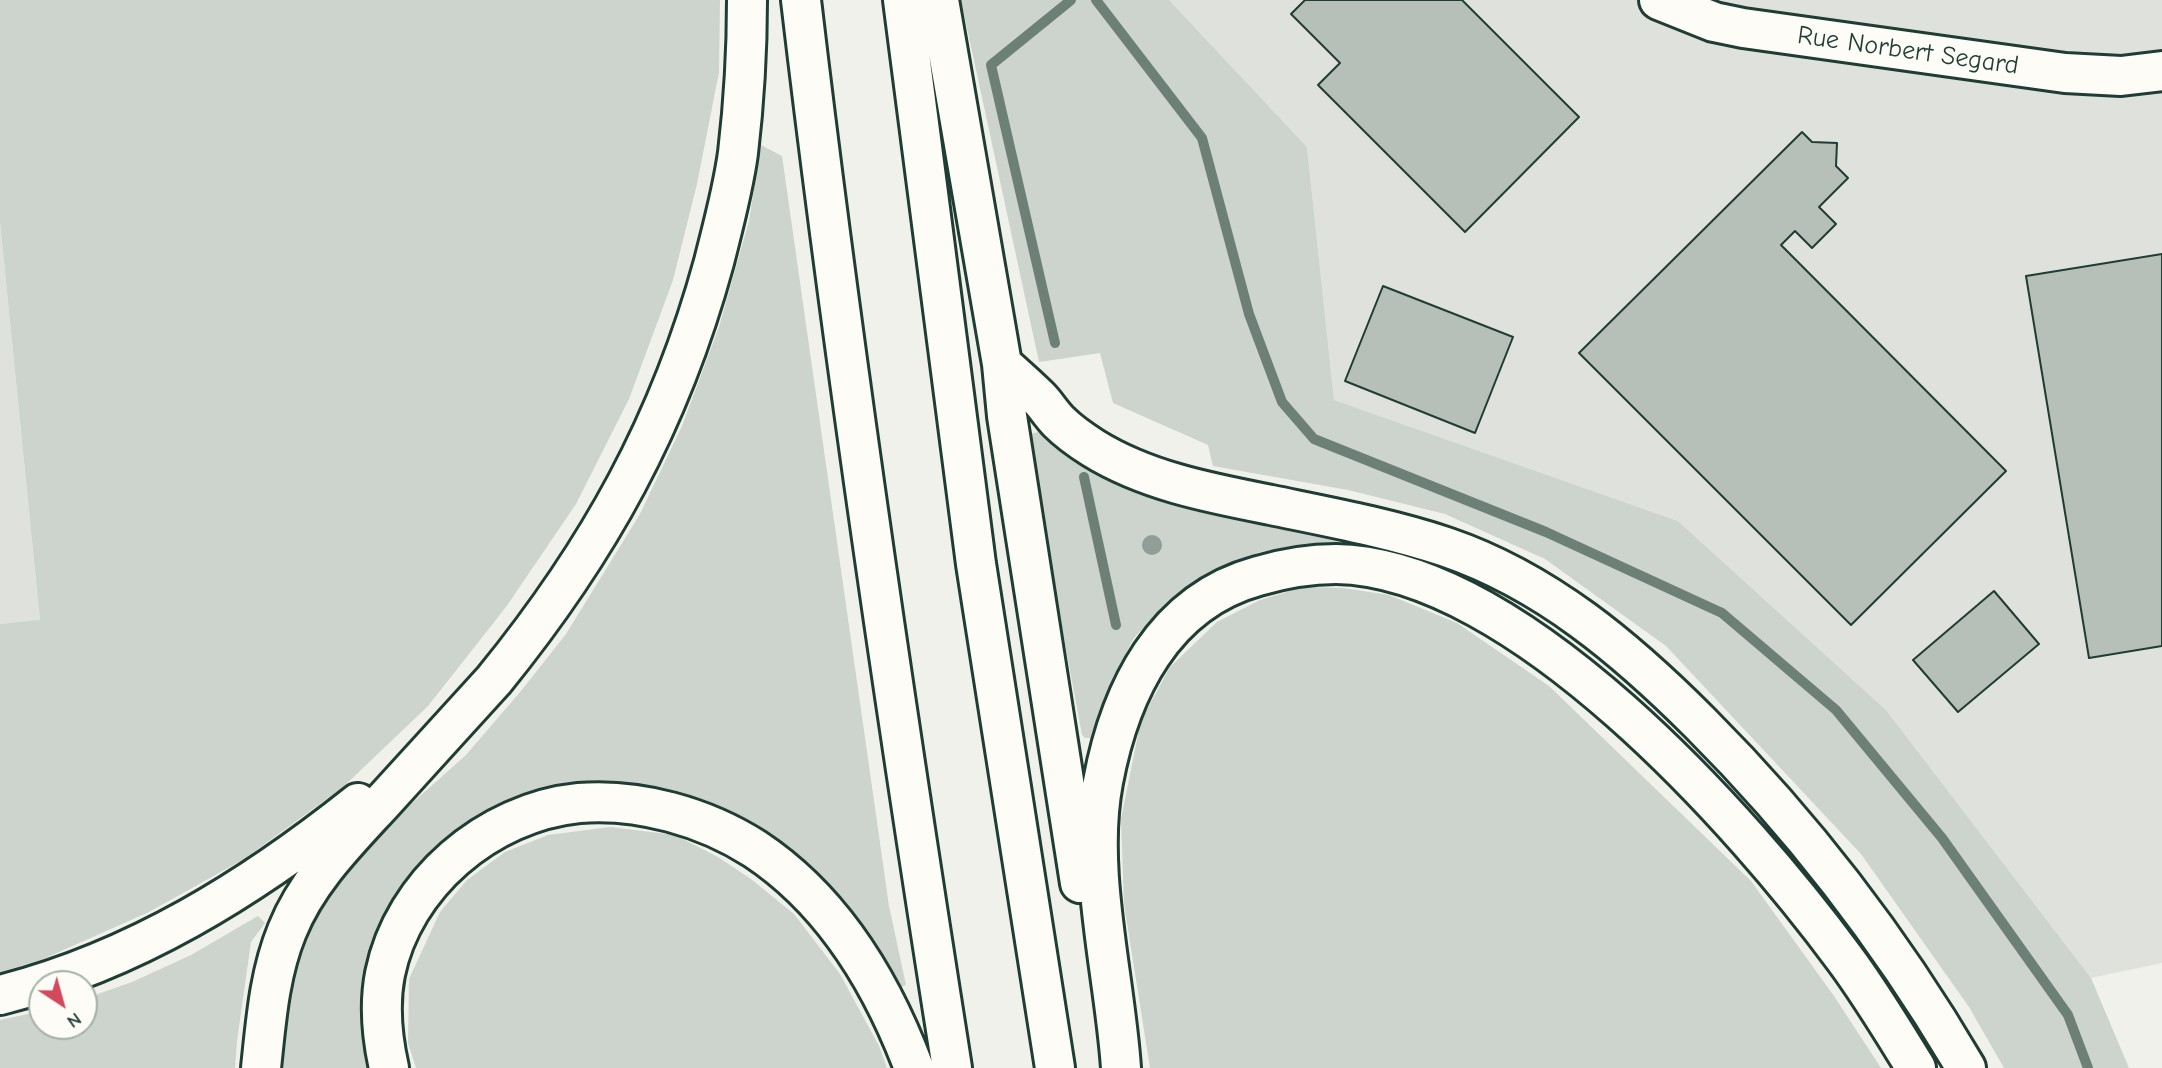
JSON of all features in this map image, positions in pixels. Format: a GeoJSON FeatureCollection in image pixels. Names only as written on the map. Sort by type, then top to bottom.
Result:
{"type":"FeatureCollection","features":[{"type":"Feature","properties":{"kind":"main road"},"geometry":{"type":"LineString","coordinates":[[261,1068],[272,979],[286,933],[304,896],[351,835],[494,680],[557,599],[626,488],[663,410],[699,316],[738,156],[747,43],[747,0]]}},
{"type":"Feature","properties":{"kind":"main road"},"geometry":{"type":"LineString","coordinates":[[801,0],[893,689],[951,1068]]}},
{"type":"Feature","properties":{"kind":"main road"},"geometry":{"type":"LineString","coordinates":[[903,0],[976,564],[1055,1068]]}},
{"type":"Feature","properties":{"kind":"main road"},"geometry":{"type":"LineString","coordinates":[[939,0],[1002,364],[1007,416],[1066,800],[1111,1068]]}},
{"type":"Feature","properties":{"kind":"main road","name":"Rue Norbert Segard"},"geometry":{"type":"LineString","coordinates":[[1659,0],[1714,22],[1756,30],[2064,73],[2121,76],[2162,71]]}},
{"type":"Feature","properties":{"kind":"main road"},"geometry":{"type":"LineString","coordinates":[[1002,364],[1038,397],[1060,424],[1093,448],[1131,467],[1173,483],[1382,529],[1447,547],[1499,569],[1584,619],[1672,695],[1772,798],[1850,894],[1897,959],[1966,1068]]}},
{"type":"Feature","properties":{"kind":"main road"},"geometry":{"type":"LineString","coordinates":[[1121,1068],[1097,838],[1102,784],[1115,729],[1132,687],[1152,652],[1172,627],[1202,600],[1240,580],[1293,566],[1339,564],[1378,570],[1423,582],[1474,605],[1536,643],[1656,743],[1791,890],[1847,961],[1916,1068]]}},
{"type":"Feature","properties":{"kind":"main road"},"geometry":{"type":"LineString","coordinates":[[0,995],[50,981],[106,960],[145,943],[210,908],[342,816],[439,739]]}},
{"type":"Feature","properties":{"kind":"main road"},"geometry":{"type":"LineString","coordinates":[[390,1068],[383,1041],[385,974],[401,926],[425,890],[465,850],[504,824],[553,807],[605,802],[630,804],[682,816],[732,836],[778,866],[819,904],[854,951],[888,1007],[914,1068]]}},
{"type":"Feature","properties":{"kind":"shaded area"},"geometry":{"type":"Polygon","coordinates":[[[0,0],[720,0],[719,72],[697,184],[673,280],[629,399],[576,504],[506,607],[428,706],[342,788],[244,859],[149,912],[41,960],[0,972],[0,624],[40,620],[0,222],[0,0]]]}},
{"type":"Feature","properties":{"kind":"shaded area"},"geometry":{"type":"Polygon","coordinates":[[[961,0],[1169,0],[1307,147],[1334,400],[1678,521],[1886,710],[2091,978],[2129,1068],[2004,1068],[1969,1007],[1861,854],[1666,646],[1545,559],[1445,514],[1348,490],[1213,466],[1208,445],[1113,403],[1100,353],[1039,362],[961,0]]]}},
{"type":"Feature","properties":{"kind":"shaded area"},"geometry":{"type":"Polygon","coordinates":[[[1169,0],[2162,0],[2162,963],[2091,978],[1886,710],[1678,521],[1334,400],[1307,147],[1169,0]]]}},
{"type":"Feature","properties":{"kind":"shaded area"},"geometry":{"type":"Polygon","coordinates":[[[761,145],[782,156],[889,906],[906,985],[896,989],[854,914],[805,862],[743,823],[705,803],[634,783],[574,783],[503,801],[480,813],[449,835],[419,864],[394,900],[371,943],[362,978],[360,1023],[370,1068],[282,1068],[286,1011],[303,944],[332,890],[375,836],[466,755],[521,691],[566,634],[640,514],[682,426],[719,327],[749,221],[761,145]]]}},
{"type":"Feature","properties":{"kind":"shaded area"},"geometry":{"type":"Polygon","coordinates":[[[0,222],[40,621],[0,624],[0,222]]]}},
{"type":"Feature","properties":{"kind":"shaded area"},"geometry":{"type":"Polygon","coordinates":[[[1038,432],[1073,457],[1357,539],[1355,544],[1316,544],[1259,552],[1202,580],[1162,608],[1134,638],[1114,675],[1095,733],[1091,738],[1085,738],[1082,735],[1027,439],[1030,434],[1038,432]]]}},
{"type":"Feature","properties":{"kind":"shaded area"},"geometry":{"type":"Polygon","coordinates":[[[1303,587],[1343,588],[1389,595],[1457,623],[1549,686],[1751,881],[1834,996],[1881,1068],[1150,1068],[1124,904],[1121,819],[1141,720],[1170,667],[1217,622],[1260,600],[1303,587]]]}},
{"type":"Feature","properties":{"kind":"shaded area"},"geometry":{"type":"Polygon","coordinates":[[[610,827],[675,835],[718,857],[751,879],[794,914],[840,974],[879,1046],[887,1068],[416,1068],[408,1043],[409,979],[440,912],[467,880],[505,852],[548,835],[610,827]]]}},
{"type":"Feature","properties":{"kind":"shaded area"},"geometry":{"type":"Polygon","coordinates":[[[258,916],[265,923],[251,942],[235,1068],[0,1068],[0,1020],[28,1014],[28,1040],[98,1040],[98,994],[191,955],[258,916]]]}},
{"type":"Feature","properties":{"kind":"building"},"geometry":{"type":"Polygon","coordinates":[[[1305,0],[1462,0],[1579,117],[1465,232],[1318,85],[1340,63],[1291,14],[1305,0]]]}},
{"type":"Feature","properties":{"kind":"building"},"geometry":{"type":"Polygon","coordinates":[[[1802,132],[1812,142],[1837,143],[1836,166],[1848,178],[1819,207],[1836,224],[1812,248],[1795,231],[1781,245],[2006,471],[1851,625],[1579,353],[1802,132]]]}},
{"type":"Feature","properties":{"kind":"building"},"geometry":{"type":"Polygon","coordinates":[[[2162,254],[2162,646],[2089,658],[2026,276],[2162,254]]]}},
{"type":"Feature","properties":{"kind":"building"},"geometry":{"type":"Polygon","coordinates":[[[1383,286],[1513,337],[1475,433],[1345,381],[1383,286]]]}},
{"type":"Feature","properties":{"kind":"building"},"geometry":{"type":"Polygon","coordinates":[[[1994,591],[2039,644],[1958,712],[1913,660],[1994,591]]]}},
{"type":"Feature","properties":{"kind":"waterway"},"geometry":{"type":"LineString","coordinates":[[1055,343],[991,65],[1071,0]]}},
{"type":"Feature","properties":{"kind":"waterway"},"geometry":{"type":"LineString","coordinates":[[1096,0],[1202,138],[1249,314],[1282,402],[1314,439],[1546,532],[1722,613],[1836,710],[1942,838],[2068,1015],[2088,1068]]}},
{"type":"Feature","properties":{"kind":"waterway"},"geometry":{"type":"LineString","coordinates":[[1084,477],[1116,625]]}}]}
